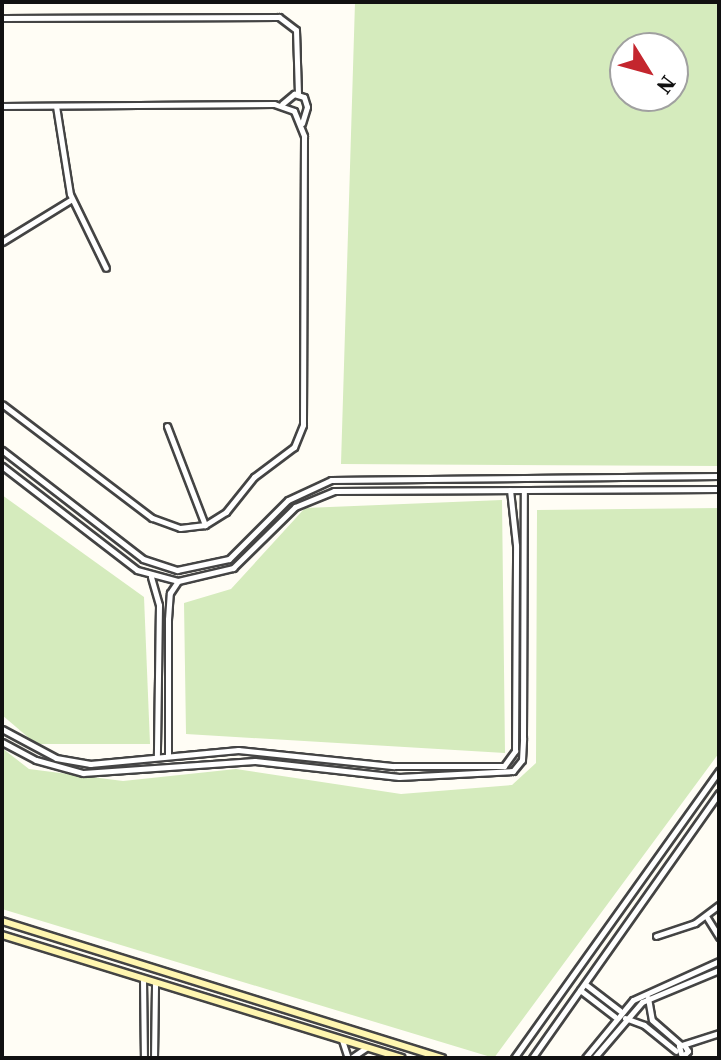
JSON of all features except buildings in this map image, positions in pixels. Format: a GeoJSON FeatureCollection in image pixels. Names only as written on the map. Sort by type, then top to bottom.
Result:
{"type":"FeatureCollection","features":[{"type":"Feature","properties":{"kind":"street"},"geometry":{"type":"LineString","coordinates":[[2,18],[279,17],[296,30],[298,94],[307,103],[302,123],[302,431],[289,452],[254,477],[226,512],[205,525],[180,528],[152,518],[2,404]]}},
{"type":"Feature","properties":{"kind":"street"},"geometry":{"type":"LineString","coordinates":[[2,106],[282,104],[298,94]]}},
{"type":"Feature","properties":{"kind":"street"},"geometry":{"type":"LineString","coordinates":[[282,104],[302,123]]}},
{"type":"Feature","properties":{"kind":"street"},"geometry":{"type":"LineString","coordinates":[[56,106],[72,199],[106,268]]}},
{"type":"Feature","properties":{"kind":"street"},"geometry":{"type":"LineString","coordinates":[[2,242],[72,199]]}},
{"type":"Feature","properties":{"kind":"street"},"geometry":{"type":"LineString","coordinates":[[167,426],[205,525]]}},
{"type":"Feature","properties":{"kind":"street"},"geometry":{"type":"LineString","coordinates":[[2,450],[143,559],[177,570],[229,559],[288,500],[331,480],[719,476]]}},
{"type":"Feature","properties":{"kind":"street"},"geometry":{"type":"LineString","coordinates":[[2,466],[150,576],[178,581],[233,568],[284,516],[320,494],[719,489]]}},
{"type":"Feature","properties":{"kind":"street"},"geometry":{"type":"LineString","coordinates":[[2,729],[20,742],[79,762],[120,764],[157,757],[238,750],[394,766],[509,763],[515,751],[516,545],[510,490]]}},
{"type":"Feature","properties":{"kind":"street"},"geometry":{"type":"LineString","coordinates":[[2,742],[63,770],[93,773],[255,761],[399,777],[513,771],[522,760],[523,738],[524,490]]}},
{"type":"Feature","properties":{"kind":"street"},"geometry":{"type":"LineString","coordinates":[[150,576],[159,605],[157,757]]}},
{"type":"Feature","properties":{"kind":"street"},"geometry":{"type":"LineString","coordinates":[[168,756],[168,619],[170,593],[178,581]]}},
{"type":"Feature","properties":{"kind":"street"},"geometry":{"type":"LineString","coordinates":[[514,1058],[719,771]]}},
{"type":"Feature","properties":{"kind":"street"},"geometry":{"type":"LineString","coordinates":[[532,1058],[719,793]]}},
{"type":"Feature","properties":{"kind":"street"},"geometry":{"type":"LineString","coordinates":[[656,936],[706,916],[719,905]]}},
{"type":"Feature","properties":{"kind":"street"},"geometry":{"type":"LineString","coordinates":[[706,916],[719,937]]}},
{"type":"Feature","properties":{"kind":"street"},"geometry":{"type":"LineString","coordinates":[[2,921],[442,1058]]}},
{"type":"Feature","properties":{"kind":"street"},"geometry":{"type":"LineString","coordinates":[[2,935],[401,1058]]}},
{"type":"Feature","properties":{"kind":"street"},"geometry":{"type":"LineString","coordinates":[[594,1058],[620,1011],[656,985],[719,961]]}},
{"type":"Feature","properties":{"kind":"street"},"geometry":{"type":"LineString","coordinates":[[585,1058],[609,1030],[648,998],[718,971]]}},
{"type":"Feature","properties":{"kind":"street"},"geometry":{"type":"LineString","coordinates":[[143,978],[144,1058]]}},
{"type":"Feature","properties":{"kind":"street"},"geometry":{"type":"LineString","coordinates":[[154,1058],[155,982]]}},
{"type":"Feature","properties":{"kind":"street"},"geometry":{"type":"LineString","coordinates":[[582,987],[620,1011]]}},
{"type":"Feature","properties":{"kind":"street"},"geometry":{"type":"LineString","coordinates":[[582,987],[615,1017]]}},
{"type":"Feature","properties":{"kind":"street"},"geometry":{"type":"LineString","coordinates":[[648,998],[652,1020],[686,1050]]}},
{"type":"Feature","properties":{"kind":"street"},"geometry":{"type":"LineString","coordinates":[[624,1017],[644,1025],[679,1055]]}},
{"type":"Feature","properties":{"kind":"street"},"geometry":{"type":"LineString","coordinates":[[679,1055],[719,1033]]}},
{"type":"Feature","properties":{"kind":"street"},"geometry":{"type":"LineString","coordinates":[[342,1040],[350,1058],[367,1047]]}},
{"type":"Feature","properties":{"kind":"street"},"geometry":{"type":"LineString","coordinates":[[602,1046],[603,1058]]}},
{"type":"Feature","properties":{"kind":"street"},"geometry":{"type":"LineString","coordinates":[[679,1055],[686,1050]]}},
{"type":"Feature","properties":{"kind":"green space"},"geometry":{"type":"Polygon","coordinates":[[[355,2],[719,2],[719,466],[341,464],[355,2]]]}},
{"type":"Feature","properties":{"kind":"green space"},"geometry":{"type":"Polygon","coordinates":[[[2,495],[144,597],[150,744],[36,744],[2,715],[2,495]]]}},
{"type":"Feature","properties":{"kind":"green space"},"geometry":{"type":"Polygon","coordinates":[[[502,500],[505,753],[186,734],[184,603],[231,589],[305,508],[502,500]]]}},
{"type":"Feature","properties":{"kind":"green space"},"geometry":{"type":"Polygon","coordinates":[[[719,508],[719,753],[494,1058],[2,909],[2,748],[29,769],[123,781],[236,769],[401,794],[512,785],[536,763],[537,510],[719,508]]]}}]}
